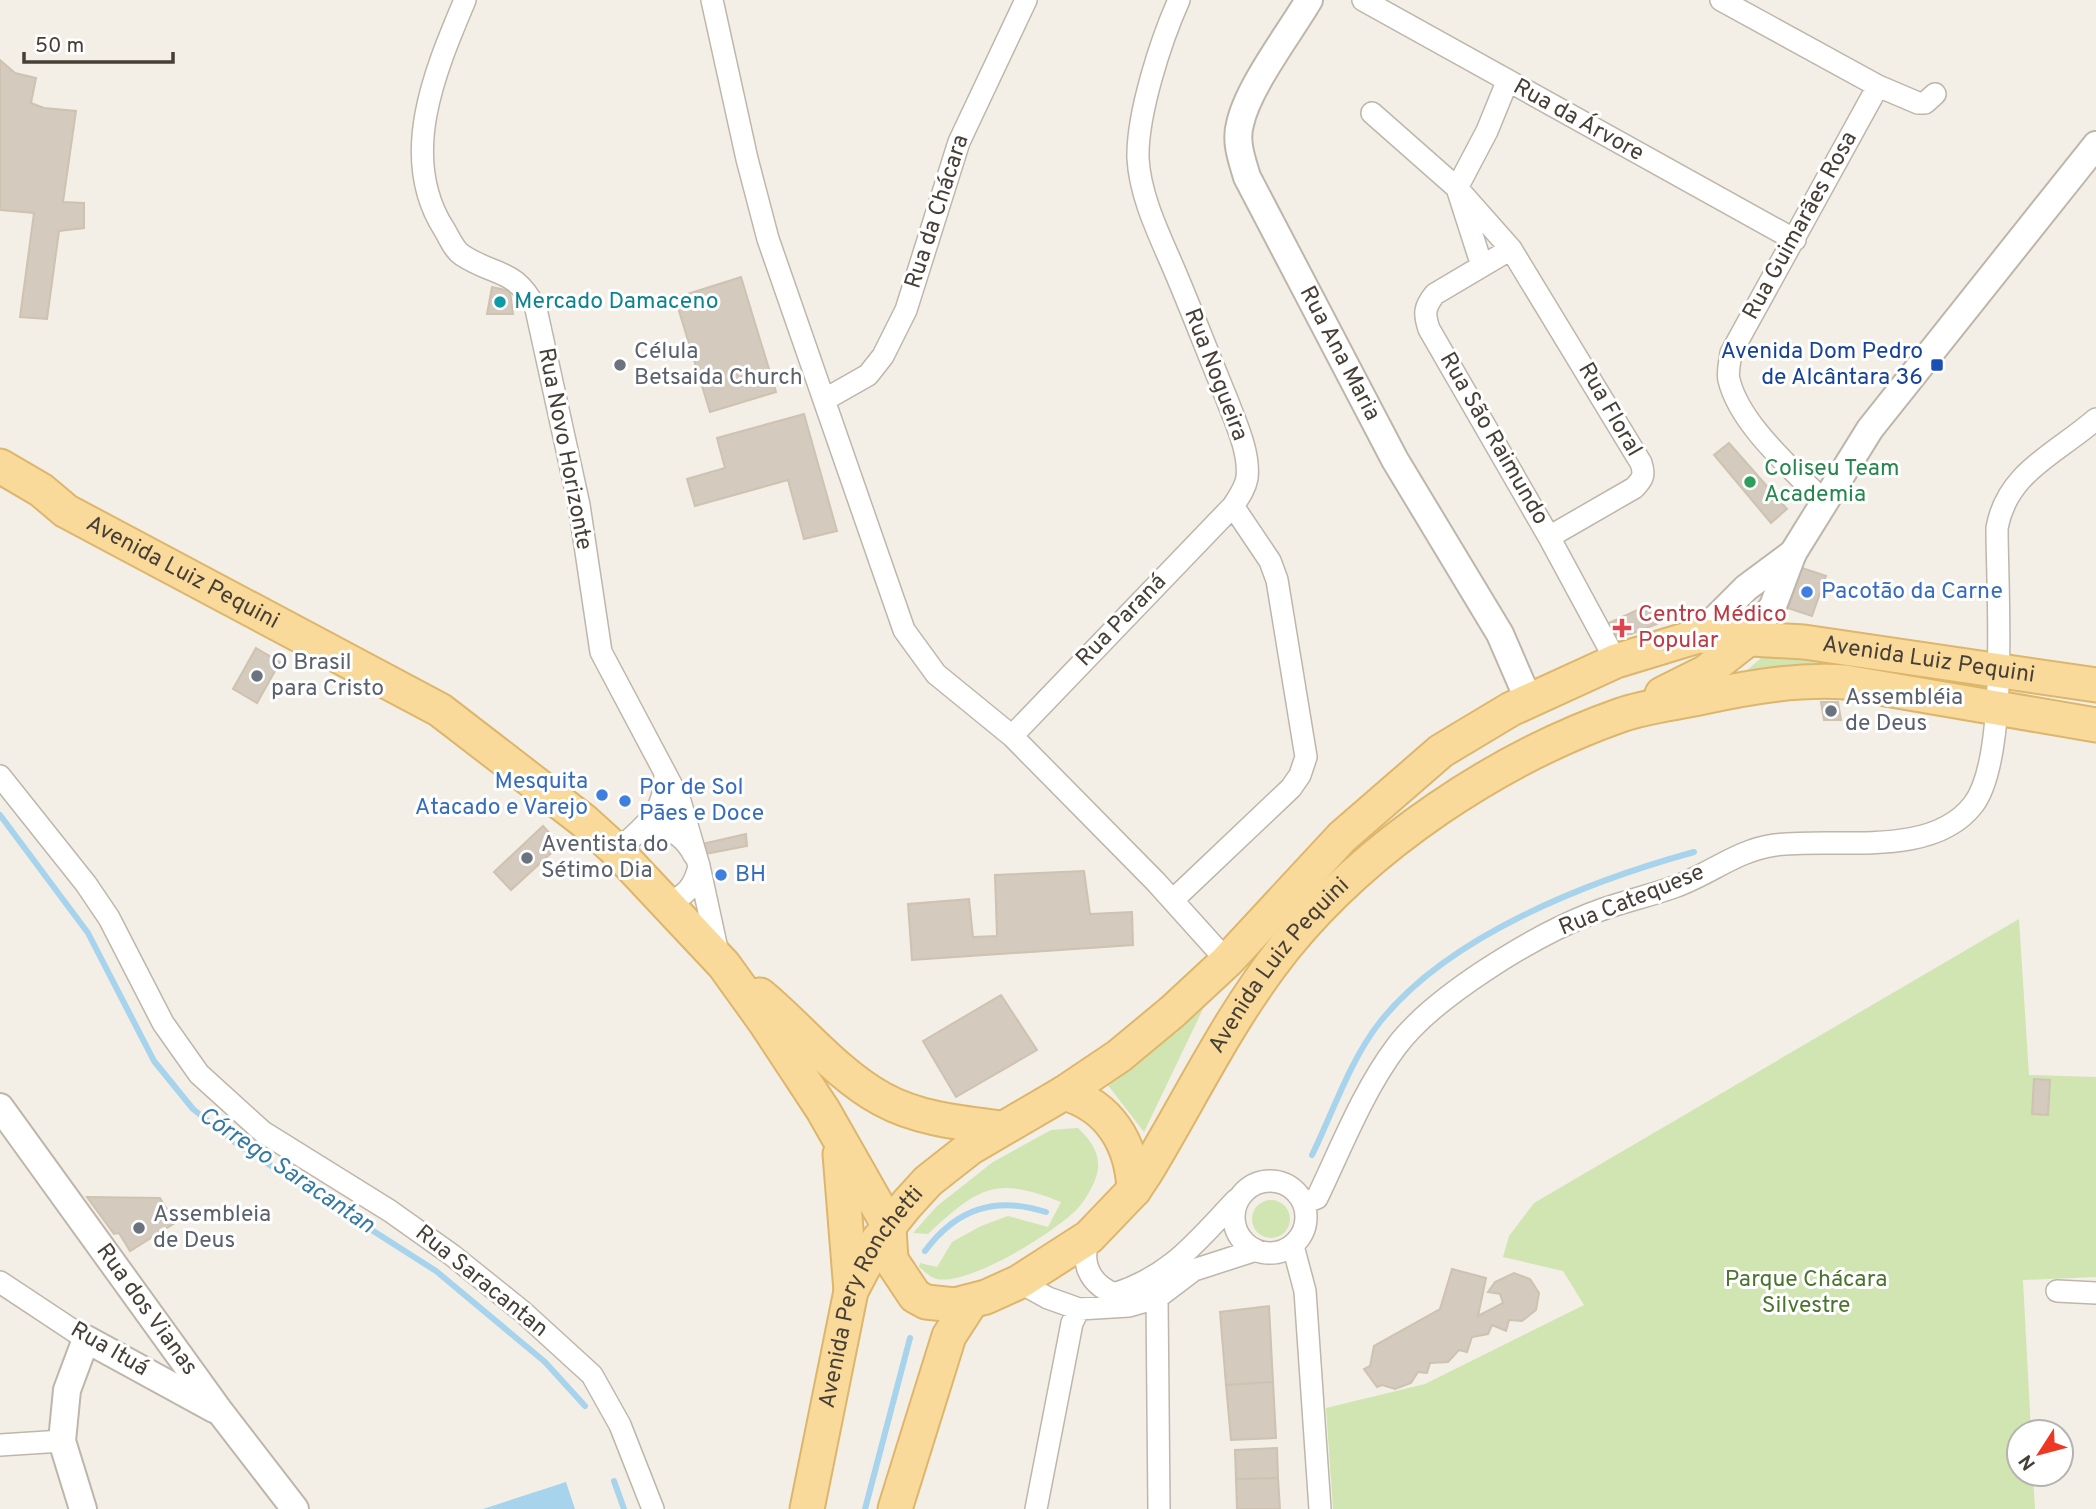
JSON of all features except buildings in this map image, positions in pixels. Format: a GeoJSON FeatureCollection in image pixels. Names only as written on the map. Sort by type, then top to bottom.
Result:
{"type":"FeatureCollection","features":[{"type":"Feature","properties":{"kind":"main road","name":"Avenida Luiz Pequini"},"geometry":{"type":"LineString","coordinates":[[0,466],[41,491],[66,511],[440,709],[584,821],[667,902],[722,962],[780,1011],[855,1082],[883,1100],[941,1120],[1001,1128],[1064,1093],[1119,1056],[1227,961],[1333,846],[1441,751],[1529,701],[1616,661],[1698,636],[1804,642],[2096,685]]}},
{"type":"Feature","properties":{"kind":"main road"},"geometry":{"type":"LineString","coordinates":[[0,492],[41,491]]}},
{"type":"Feature","properties":{"kind":"main road"},"geometry":{"type":"LineString","coordinates":[[1623,715],[1706,672],[1748,639]]}},
{"type":"Feature","properties":{"kind":"main road","name":"Avenida Luiz Pequini"},"geometry":{"type":"LineString","coordinates":[[722,962],[835,1131],[889,1228],[891,1260],[908,1289],[926,1302],[939,1305],[971,1302],[1019,1282],[1089,1237],[1134,1190],[1238,1009],[1286,947],[1337,889],[1399,835],[1459,795],[1558,741],[1623,715],[1715,694],[1817,680],[2096,725]]}},
{"type":"Feature","properties":{"kind":"main road"},"geometry":{"type":"LineString","coordinates":[[1064,1093],[1091,1103],[1120,1133],[1131,1162],[1134,1190]]}},
{"type":"Feature","properties":{"kind":"main road","name":"Avenida Pery Ronchetti"},"geometry":{"type":"LineString","coordinates":[[807,1509],[851,1290],[878,1240],[929,1181],[1001,1128]]}},
{"type":"Feature","properties":{"kind":"main road"},"geometry":{"type":"LineString","coordinates":[[835,1131],[843,1175],[851,1290]]}},
{"type":"Feature","properties":{"kind":"main road"},"geometry":{"type":"LineString","coordinates":[[895,1509],[949,1336],[971,1302]]}},
{"type":"Feature","properties":{"kind":"street","name":"Rua Novo Horizonte"},"geometry":{"type":"LineString","coordinates":[[465,0],[447,42],[422,127],[422,163],[426,189],[438,220],[460,254],[518,282],[527,291],[536,309],[579,505],[601,652],[684,814],[722,962]]}},
{"type":"Feature","properties":{"kind":"street"},"geometry":{"type":"LineString","coordinates":[[712,0],[747,159],[768,239],[904,630],[936,674],[1012,736],[1173,900],[1227,961]]}},
{"type":"Feature","properties":{"kind":"street","name":"Rua da Chácara"},"geometry":{"type":"LineString","coordinates":[[824,400],[868,375],[883,356],[906,310],[959,142],[1026,0]]}},
{"type":"Feature","properties":{"kind":"street","name":"Rua Nogueira"},"geometry":{"type":"LineString","coordinates":[[1179,0],[1164,32],[1142,122],[1138,158],[1152,215],[1237,424],[1247,463],[1247,478],[1243,492],[1233,506]]}},
{"type":"Feature","properties":{"kind":"street","name":"Rua Ana Maria"},"geometry":{"type":"LineString","coordinates":[[1309,0],[1249,99],[1239,125],[1239,153],[1247,177],[1395,460],[1500,634],[1529,701]]}},
{"type":"Feature","properties":{"kind":"street","name":"Rua da Árvore"},"geometry":{"type":"LineString","coordinates":[[1363,0],[1795,240]]}},
{"type":"Feature","properties":{"kind":"street"},"geometry":{"type":"LineString","coordinates":[[1721,0],[1878,86],[1918,103],[1931,100],[1935,94]]}},
{"type":"Feature","properties":{"kind":"street"},"geometry":{"type":"LineString","coordinates":[[1482,266],[1457,188],[1487,131],[1507,82]]}},
{"type":"Feature","properties":{"kind":"street","name":"Rua Guimarães Rosa"},"geometry":{"type":"LineString","coordinates":[[1823,501],[1749,421],[1736,402],[1728,377],[1731,353],[1878,86]]}},
{"type":"Feature","properties":{"kind":"street"},"geometry":{"type":"LineString","coordinates":[[1372,113],[1457,188],[1511,249]]}},
{"type":"Feature","properties":{"kind":"street"},"geometry":{"type":"LineString","coordinates":[[1748,639],[1773,606],[1793,554],[1823,501],[1870,429],[2096,145]]}},
{"type":"Feature","properties":{"kind":"street","name":"Rua São Raimundo"},"geometry":{"type":"LineString","coordinates":[[1511,249],[1435,294],[1427,303],[1424,314],[1429,329],[1549,537],[1616,661]]}},
{"type":"Feature","properties":{"kind":"street","name":"Rua Floral"},"geometry":{"type":"LineString","coordinates":[[1511,249],[1577,354],[1644,472],[1634,488],[1549,537]]}},
{"type":"Feature","properties":{"kind":"street","name":"Rua Catequese"},"geometry":{"type":"LineString","coordinates":[[1304,1203],[1317,1198],[1355,1118],[1394,1049],[1440,1003],[1557,929],[1613,905],[1685,883],[1754,848],[1914,838],[1941,831],[1963,817],[1980,795],[1997,731],[1997,528],[2001,507],[2009,492],[2024,476],[2096,419]]}},
{"type":"Feature","properties":{"kind":"street"},"geometry":{"type":"LineString","coordinates":[[1173,900],[1291,788],[1300,775],[1306,757],[1277,580],[1270,561],[1233,506]]}},
{"type":"Feature","properties":{"kind":"street","name":"Rua Paraná"},"geometry":{"type":"LineString","coordinates":[[1012,736],[1233,506]]}},
{"type":"Feature","properties":{"kind":"street"},"geometry":{"type":"LineString","coordinates":[[1698,636],[1746,588],[1793,554]]}},
{"type":"Feature","properties":{"kind":"street"},"geometry":{"type":"LineString","coordinates":[[617,851],[641,829],[662,803],[665,773]]}},
{"type":"Feature","properties":{"kind":"street","name":"Rua Saracantan"},"geometry":{"type":"LineString","coordinates":[[0,776],[104,909],[163,1023],[199,1074],[263,1132],[390,1211],[452,1255],[523,1312],[592,1375],[620,1425],[653,1509]]}},
{"type":"Feature","properties":{"kind":"street"},"geometry":{"type":"LineString","coordinates":[[641,829],[663,827],[677,834],[691,850],[699,866],[691,887],[679,898],[667,902]]}},
{"type":"Feature","properties":{"kind":"street","name":"Rua dos Vianas"},"geometry":{"type":"LineString","coordinates":[[0,1107],[221,1413],[295,1509]]}},
{"type":"Feature","properties":{"kind":"street"},"geometry":{"type":"LineString","coordinates":[[1019,1282],[1048,1298],[1079,1309],[1129,1306],[1157,1298],[1194,1270],[1256,1250],[1275,1253],[1293,1246],[1304,1231],[1307,1212],[1293,1188],[1276,1181],[1258,1183],[1236,1200],[1160,1275],[1143,1285],[1114,1294],[1100,1286],[1088,1272],[1084,1255],[1089,1237]]}},
{"type":"Feature","properties":{"kind":"street"},"geometry":{"type":"LineString","coordinates":[[1236,1200],[1235,1223],[1239,1234],[1256,1250]]}},
{"type":"Feature","properties":{"kind":"street"},"geometry":{"type":"LineString","coordinates":[[1293,1246],[1305,1291],[1320,1509]]}},
{"type":"Feature","properties":{"kind":"street","name":"Rua Ituá"},"geometry":{"type":"LineString","coordinates":[[0,1282],[86,1339],[221,1413]]}},
{"type":"Feature","properties":{"kind":"street"},"geometry":{"type":"LineString","coordinates":[[2057,1292],[2096,1293]]}},
{"type":"Feature","properties":{"kind":"street"},"geometry":{"type":"LineString","coordinates":[[1157,1298],[1159,1509]]}},
{"type":"Feature","properties":{"kind":"street"},"geometry":{"type":"LineString","coordinates":[[1036,1509],[1072,1323],[1079,1309]]}},
{"type":"Feature","properties":{"kind":"street"},"geometry":{"type":"LineString","coordinates":[[83,1509],[62,1441],[67,1390],[86,1339]]}},
{"type":"Feature","properties":{"kind":"street"},"geometry":{"type":"LineString","coordinates":[[0,1445],[62,1441]]}},
{"type":"Feature","properties":{"kind":"green space"},"geometry":{"type":"Polygon","coordinates":[[[1768,652],[1848,664],[1746,671],[1768,652]]]}},
{"type":"Feature","properties":{"kind":"green space","name":"Parque Chácara Silvestre"},"geometry":{"type":"Polygon","coordinates":[[[2019,919],[2029,1075],[2096,1077],[2096,1277],[2023,1280],[2030,1418],[2005,1418],[2005,1488],[2034,1488],[2035,1509],[1333,1509],[1326,1408],[1425,1384],[1584,1305],[1563,1271],[1503,1257],[1509,1236],[1534,1203],[2019,919]]]}},
{"type":"Feature","properties":{"kind":"green space"},"geometry":{"type":"Polygon","coordinates":[[[1203,1009],[1144,1132],[1107,1084],[1203,1009]]]}},
{"type":"Feature","properties":{"kind":"green space"},"geometry":{"type":"Polygon","coordinates":[[[1078,1128],[1094,1149],[1098,1170],[1089,1193],[1067,1218],[1012,1255],[970,1274],[937,1279],[919,1267],[920,1263],[937,1267],[952,1242],[981,1226],[1008,1216],[1048,1227],[1061,1202],[1019,1189],[1003,1188],[975,1197],[928,1234],[913,1233],[937,1206],[993,1162],[1051,1130],[1078,1128]]]}},
{"type":"Feature","properties":{"kind":"green space"},"geometry":{"type":"Polygon","coordinates":[[[1271,1200],[1284,1206],[1290,1219],[1284,1232],[1271,1238],[1258,1232],[1252,1219],[1258,1206],[1271,1200]]]}},
{"type":"Feature","properties":{"kind":"water"},"geometry":{"type":"Polygon","coordinates":[[[566,1482],[575,1509],[483,1509],[566,1482]]]}},
{"type":"Feature","properties":{"kind":"waterway","name":"Córrego Saracantan"},"geometry":{"type":"LineString","coordinates":[[0,815],[88,933],[154,1061],[193,1109],[237,1144],[436,1271],[545,1362],[585,1406]]}},
{"type":"Feature","properties":{"kind":"waterway"},"geometry":{"type":"LineString","coordinates":[[1312,1155],[1351,1069],[1369,1037],[1409,991],[1443,963],[1524,915],[1610,879],[1694,852]]}},
{"type":"Feature","properties":{"kind":"waterway"},"geometry":{"type":"LineString","coordinates":[[925,1251],[950,1225],[979,1209],[1010,1205],[1046,1212]]}},
{"type":"Feature","properties":{"kind":"waterway"},"geometry":{"type":"LineString","coordinates":[[865,1509],[910,1338]]}},
{"type":"Feature","properties":{"kind":"waterway","name":"Córrego Saracantan"},"geometry":{"type":"LineString","coordinates":[[614,1481],[624,1509]]}},
{"type":"Feature","properties":{"kind":"place","name":"Mercado Damaceno"},"geometry":{"type":"Point","coordinates":[500,302]}},
{"type":"Feature","properties":{"kind":"place","name":"Célula Betsaida Church"},"geometry":{"type":"Point","coordinates":[620,365]}},
{"type":"Feature","properties":{"kind":"place","name":"Avenida Dom Pedro de Alcântara 36"},"geometry":{"type":"Point","coordinates":[1937,365]}},
{"type":"Feature","properties":{"kind":"place","name":"Coliseu Team Academia"},"geometry":{"type":"Point","coordinates":[1750,482]}},
{"type":"Feature","properties":{"kind":"place","name":"Pacotão da Carne"},"geometry":{"type":"Point","coordinates":[1807,592]}},
{"type":"Feature","properties":{"kind":"place","name":"Centro Médico Popular"},"geometry":{"type":"Point","coordinates":[1622,628]}},
{"type":"Feature","properties":{"kind":"place","name":"O Brasil para Cristo"},"geometry":{"type":"Point","coordinates":[257,676]}},
{"type":"Feature","properties":{"kind":"place","name":"Assembléia de Deus"},"geometry":{"type":"Point","coordinates":[1831,711]}},
{"type":"Feature","properties":{"kind":"place","name":"Mesquita Atacado e Varejo"},"geometry":{"type":"Point","coordinates":[602,795]}},
{"type":"Feature","properties":{"kind":"place","name":"Por de Sol Pães e Doce"},"geometry":{"type":"Point","coordinates":[625,801]}},
{"type":"Feature","properties":{"kind":"place","name":"Aventista do Sétimo Dia"},"geometry":{"type":"Point","coordinates":[527,858]}},
{"type":"Feature","properties":{"kind":"place","name":"BH"},"geometry":{"type":"Point","coordinates":[721,875]}},
{"type":"Feature","properties":{"kind":"place","name":"Assembleia de Deus"},"geometry":{"type":"Point","coordinates":[139,1228]}}]}
